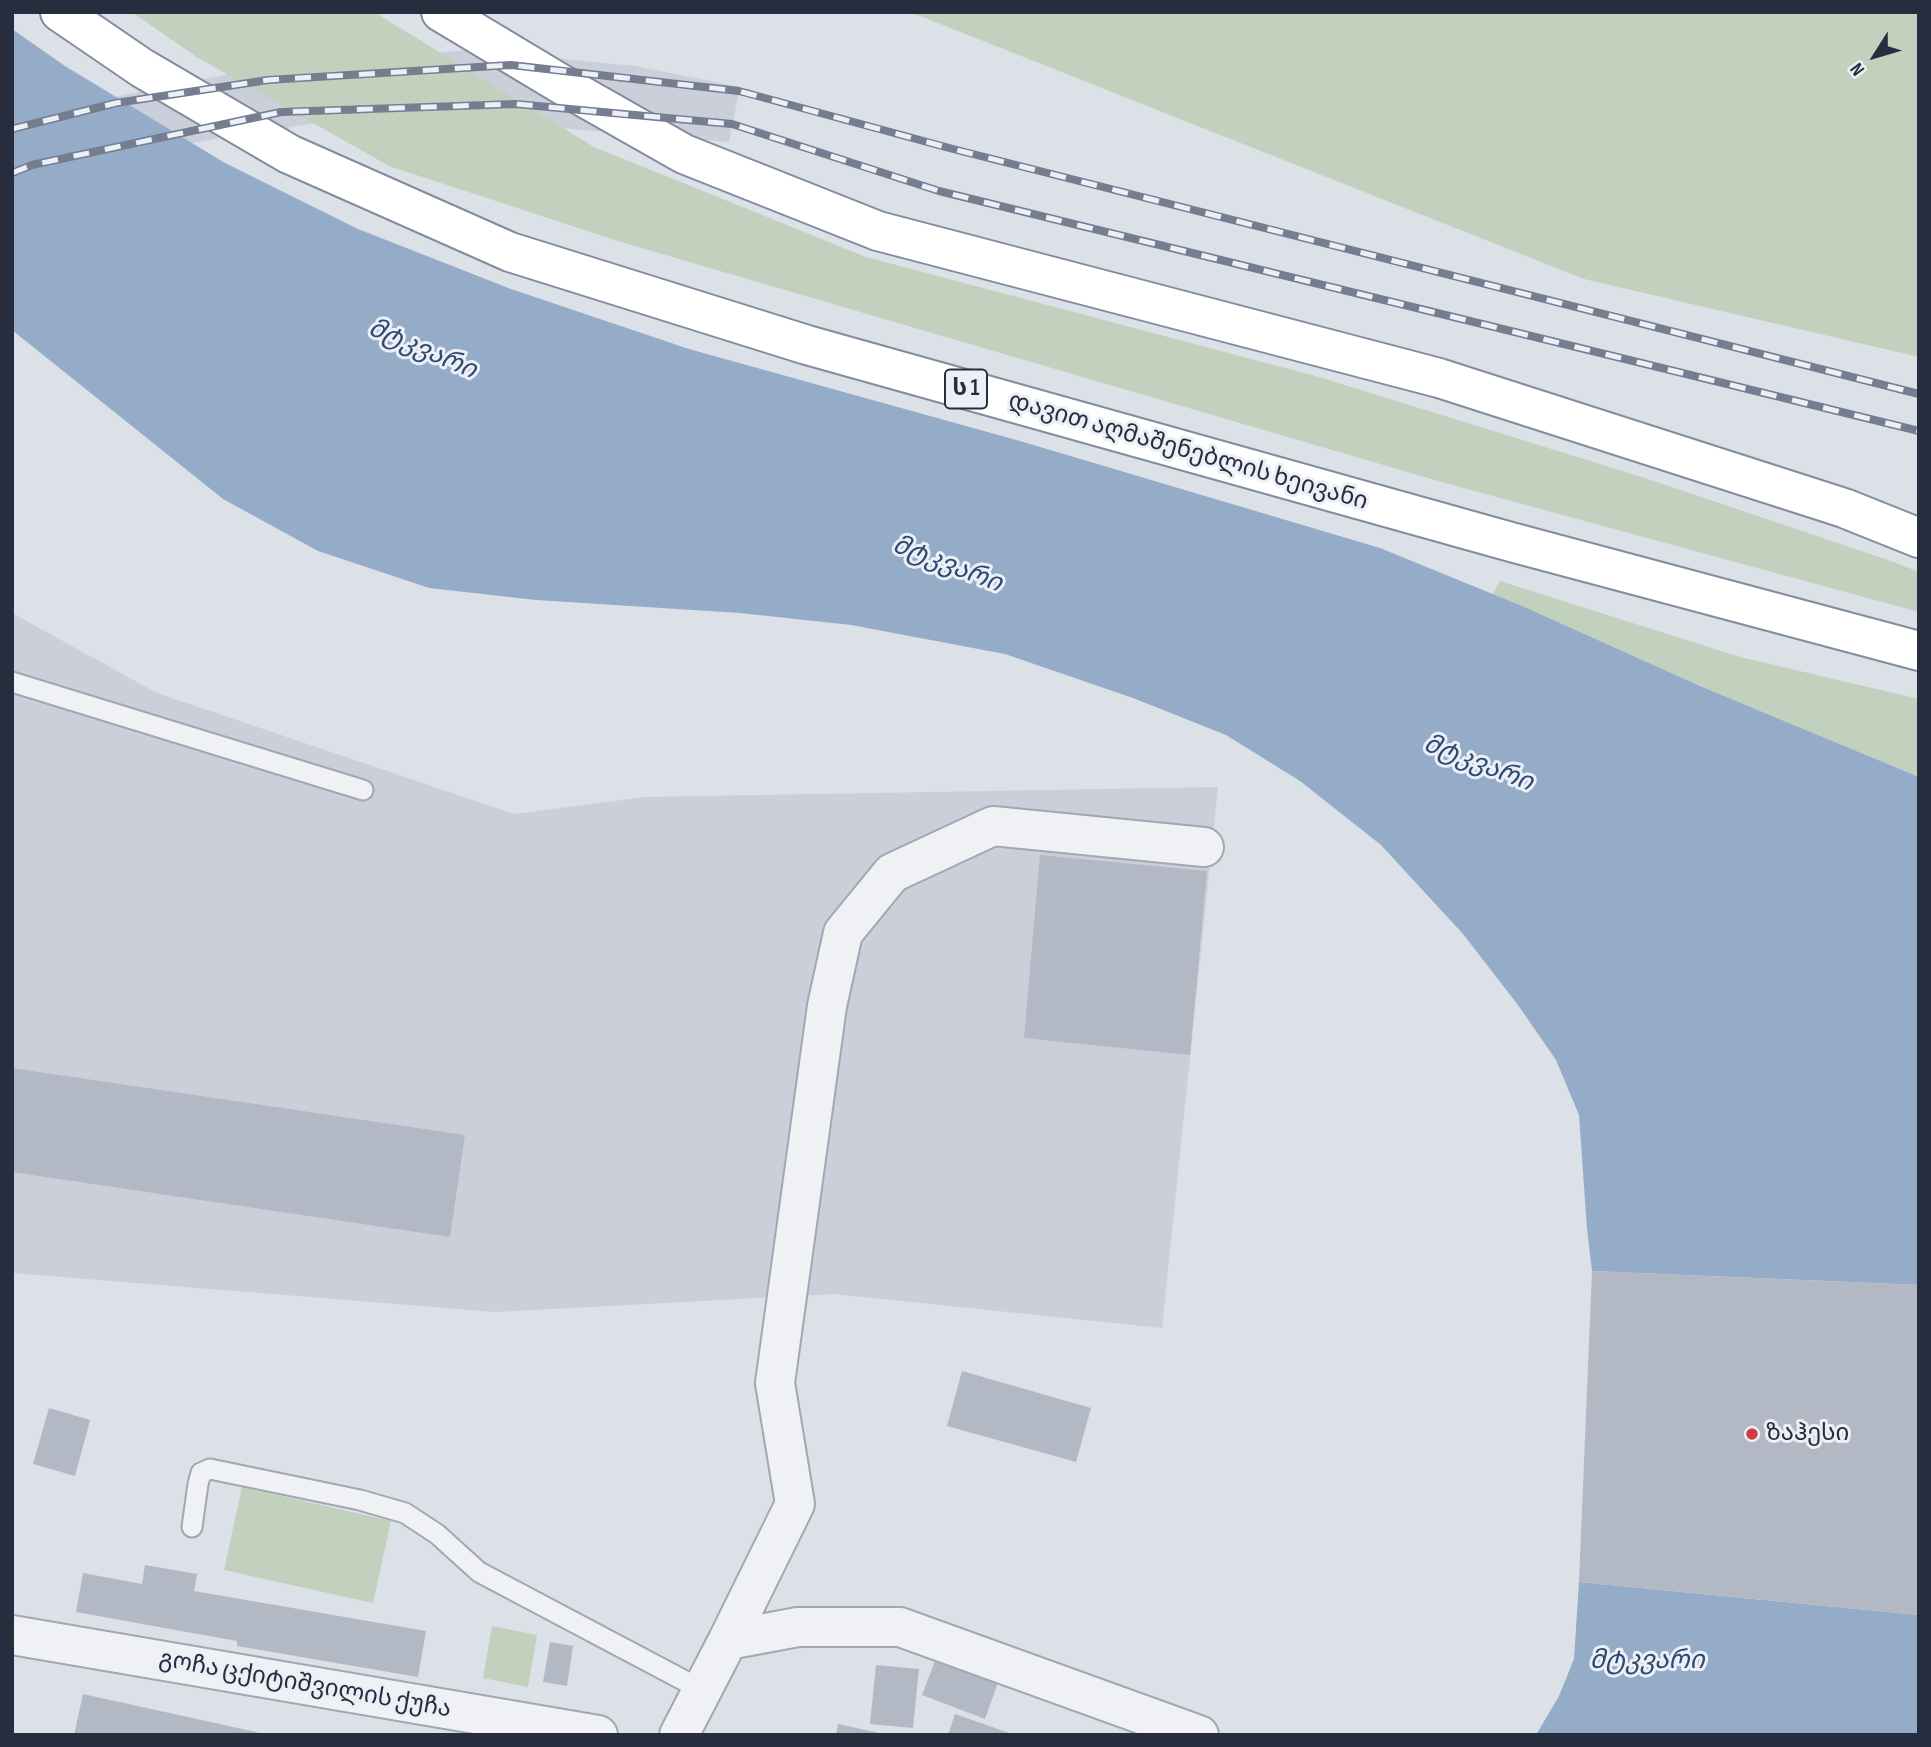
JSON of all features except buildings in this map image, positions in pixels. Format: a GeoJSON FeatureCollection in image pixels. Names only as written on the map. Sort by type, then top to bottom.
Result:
{"type":"FeatureCollection","features":[{"type":"Feature","properties":{"kind":"highway","name":"დავით აღმაშენებლის ხეივანი"},"geometry":{"type":"LineString","coordinates":[[60,12],[142,68],[289,154],[510,252],[807,345],[1511,542],[1919,650]]}},
{"type":"Feature","properties":{"kind":"highway"},"geometry":{"type":"LineString","coordinates":[[441,12],[684,154],[878,231],[1439,378],[1844,508],[1919,538]]}},
{"type":"Feature","properties":{"kind":"street"},"geometry":{"type":"LineString","coordinates":[[679,1735],[795,1504],[775,1383],[827,1006],[843,933],[892,873],[993,827],[1204,847]]}},
{"type":"Feature","properties":{"kind":"street"},"geometry":{"type":"LineString","coordinates":[[728,1640],[798,1627],[900,1626],[1199,1735]]}},
{"type":"Feature","properties":{"kind":"street","name":"გოჩა ცქიტიშვილის ქუჩა"},"geometry":{"type":"LineString","coordinates":[[12,1636],[598,1735]]}},
{"type":"Feature","properties":{"kind":"lane"},"geometry":{"type":"LineString","coordinates":[[12,682],[363,790]]}},
{"type":"Feature","properties":{"kind":"lane"},"geometry":{"type":"LineString","coordinates":[[192,1527],[201,1473],[210,1469],[360,1500],[404,1513],[437,1534],[479,1572],[702,1690]]}},
{"type":"Feature","properties":{"kind":"shaded area"},"geometry":{"type":"Polygon","coordinates":[[[471,50],[635,66],[740,87],[729,142],[497,123],[336,120],[225,137],[49,170],[39,112],[274,65],[471,50]]]}},
{"type":"Feature","properties":{"kind":"shaded area"},"geometry":{"type":"Polygon","coordinates":[[[12,613],[157,693],[514,814],[646,797],[1218,787],[1162,1328],[834,1294],[496,1312],[12,1273],[12,613]]]}},
{"type":"Feature","properties":{"kind":"green space"},"geometry":{"type":"Polygon","coordinates":[[[132,12],[374,12],[594,147],[866,257],[1319,377],[1645,478],[1919,572],[1919,612],[1445,483],[621,242],[389,166],[195,56],[132,12]]]}},
{"type":"Feature","properties":{"kind":"green space"},"geometry":{"type":"Polygon","coordinates":[[[910,12],[1919,12],[1919,357],[1584,279],[910,12]]]}},
{"type":"Feature","properties":{"kind":"green space"},"geometry":{"type":"Polygon","coordinates":[[[1500,581],[1740,657],[1919,699],[1919,777],[1700,686],[1493,594],[1500,581]]]}},
{"type":"Feature","properties":{"kind":"green space"},"geometry":{"type":"Polygon","coordinates":[[[242,1487],[391,1521],[373,1603],[224,1570],[242,1487]]]}},
{"type":"Feature","properties":{"kind":"green space"},"geometry":{"type":"Polygon","coordinates":[[[492,1626],[537,1635],[528,1687],[483,1678],[492,1626]]]}},
{"type":"Feature","properties":{"kind":"water"},"geometry":{"type":"Polygon","coordinates":[[[12,29],[65,66],[225,163],[358,229],[511,289],[689,349],[1020,441],[1380,548],[1522,606],[1700,686],[1919,777],[1919,1285],[1592,1271],[1579,1115],[1556,1060],[1463,934],[1381,845],[1300,781],[1226,735],[1133,698],[1005,654],[851,625],[740,613],[536,600],[429,588],[318,551],[223,499],[12,330],[12,29]]]}},
{"type":"Feature","properties":{"kind":"water","name":"მტკვარი"},"geometry":{"type":"Polygon","coordinates":[[[1579,1582],[1919,1615],[1919,1735],[1536,1735],[1559,1696],[1574,1659],[1579,1582]]]}},
{"type":"Feature","properties":{"kind":"railway"},"geometry":{"type":"LineString","coordinates":[[12,129],[116,103],[268,80],[511,65],[739,91],[953,149],[1919,394]]}},
{"type":"Feature","properties":{"kind":"railway"},"geometry":{"type":"LineString","coordinates":[[12,173],[32,165],[281,112],[516,104],[732,124],[939,191],[1919,431]]}},
{"type":"Feature","properties":{"kind":"place","name":"ზაჰესი"},"geometry":{"type":"Point","coordinates":[1752,1434]}}]}
